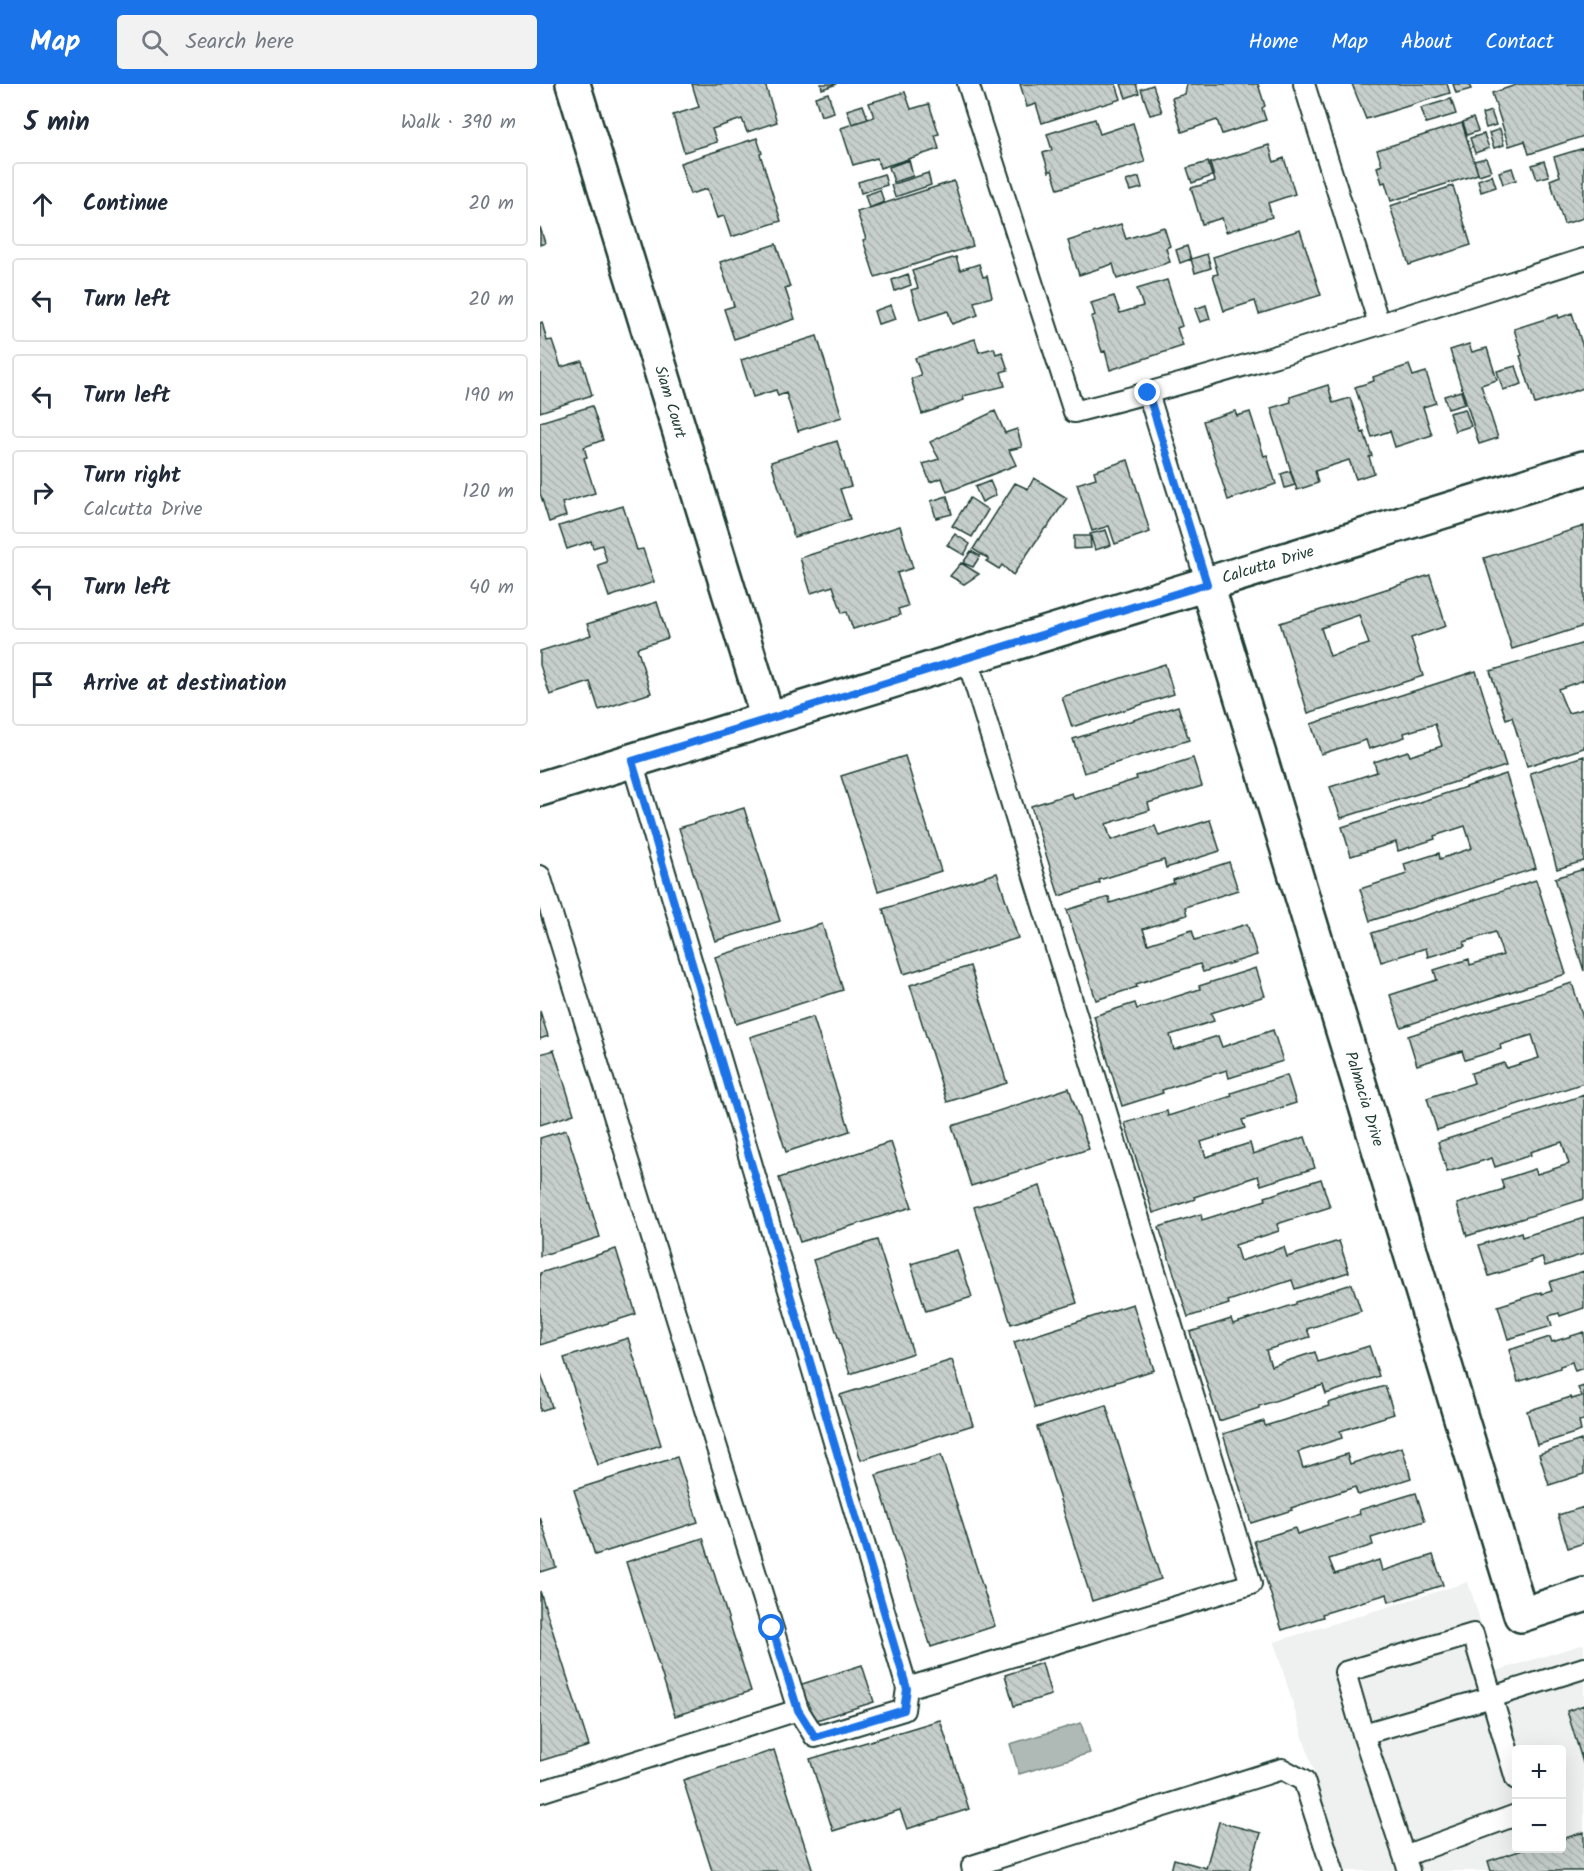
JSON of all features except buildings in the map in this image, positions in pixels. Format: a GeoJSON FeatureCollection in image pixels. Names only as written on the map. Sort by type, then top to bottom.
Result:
{"type":"FeatureCollection","features":[{"type":"Feature","properties":{"kind":"street","name":"Siam Court"},"geometry":{"type":"LineString","coordinates":[[573,84],[768,719]]}},
{"type":"Feature","properties":{"kind":"street","name":"Calcutta Drive"},"geometry":{"type":"LineString","coordinates":[[540,789],[1584,468]]}},
{"type":"Feature","properties":{"kind":"street","name":"Palmacia Drive"},"geometry":{"type":"LineString","coordinates":[[1207,584],[1521,1615],[1584,1595]]}},
{"type":"Feature","properties":{"kind":"lane"},"geometry":{"type":"LineString","coordinates":[[968,84],[1074,412],[1148,393],[1379,324],[1584,259]]}},
{"type":"Feature","properties":{"kind":"lane"},"geometry":{"type":"LineString","coordinates":[[1304,84],[1379,324]]}},
{"type":"Feature","properties":{"kind":"lane"},"geometry":{"type":"LineString","coordinates":[[1148,393],[1207,584]]}},
{"type":"Feature","properties":{"kind":"lane"},"geometry":{"type":"LineString","coordinates":[[907,1689],[1251,1584],[967,658]]}},
{"type":"Feature","properties":{"kind":"lane"},"geometry":{"type":"LineString","coordinates":[[540,876],[798,1710],[815,1737],[904,1710],[907,1689],[632,761]]}},
{"type":"Feature","properties":{"kind":"lane"},"geometry":{"type":"LineString","coordinates":[[1512,1765],[1473,1634],[1345,1672],[1406,1863],[1512,1817]]}},
{"type":"Feature","properties":{"kind":"lane"},"geometry":{"type":"LineString","coordinates":[[1363,1734],[1584,1668]]}},
{"type":"Feature","properties":{"kind":"lane"},"geometry":{"type":"LineString","coordinates":[[540,1792],[798,1710]]}},
{"type":"Feature","properties":{"kind":"lane"},"geometry":{"type":"LineString","coordinates":[[967,1869],[1282,1768],[1304,1781],[1333,1871]]}},
{"type":"Feature","properties":{"kind":"shaded area"},"geometry":{"type":"Polygon","coordinates":[[[1468,1582],[1496,1671],[1584,1644],[1584,1871],[1344,1871],[1274,1642],[1468,1582]]]}},
{"type":"Feature","properties":{"kind":"shaded area"},"geometry":{"type":"Polygon","coordinates":[[[1081,1723],[1090,1753],[1019,1774],[1010,1744],[1081,1723]]]}},
{"type":"Feature","properties":{"kind":"route"},"geometry":{"type":"LineString","coordinates":[[772,1628],[798,1710],[815,1737],[904,1710],[907,1689],[632,761],[1207,584],[1148,393]]}}]}
